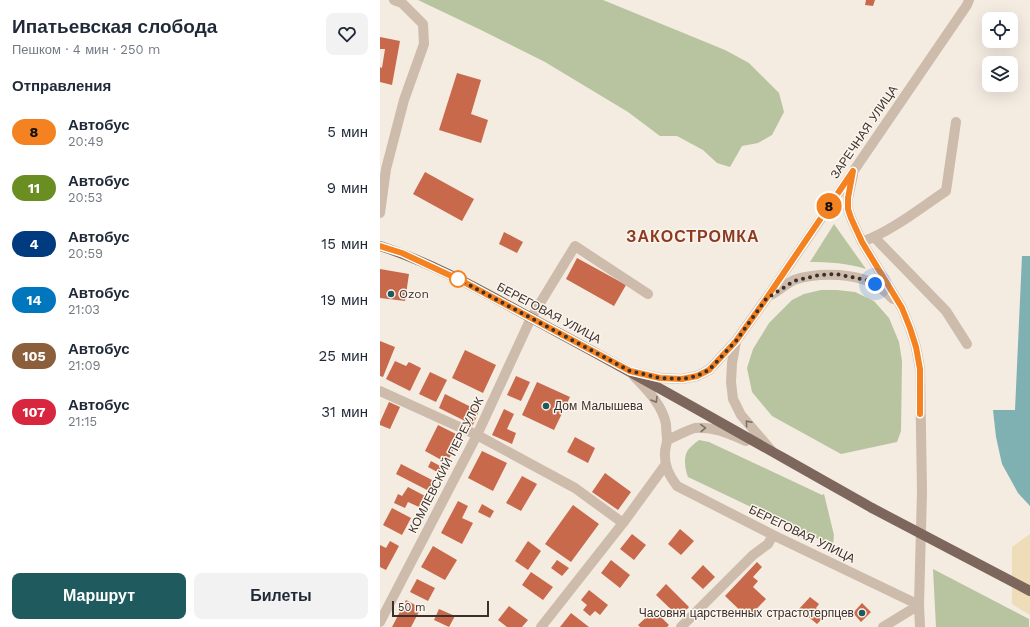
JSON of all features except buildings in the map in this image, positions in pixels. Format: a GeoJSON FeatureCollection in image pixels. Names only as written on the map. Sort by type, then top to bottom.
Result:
{"type":"FeatureCollection","features":[{"type":"Feature","properties":{"kind":"main road","name":"БЕРЕГОВАЯ УЛИЦА"},"geometry":{"type":"LineString","coordinates":[[380,246],[402,253],[460,280],[630,371]]}},
{"type":"Feature","properties":{"kind":"main road"},"geometry":{"type":"LineString","coordinates":[[630,371],[872,508],[1030,591]]}},
{"type":"Feature","properties":{"kind":"street"},"geometry":{"type":"LineString","coordinates":[[380,213],[386,169],[404,100],[424,44],[423,24],[402,3],[394,0]]}},
{"type":"Feature","properties":{"kind":"street","name":"ЗАРЕЧНАЯ УЛИЦА"},"geometry":{"type":"LineString","coordinates":[[630,371],[660,378],[682,379],[697,376],[709,370],[736,341],[969,0]]}},
{"type":"Feature","properties":{"kind":"street"},"geometry":{"type":"LineString","coordinates":[[862,242],[874,238],[946,191],[956,122]]}},
{"type":"Feature","properties":{"kind":"street"},"geometry":{"type":"LineString","coordinates":[[853,171],[848,198],[848,209],[851,218],[862,242],[902,308],[916,347],[920,369],[922,491],[919,605],[920,627]]}},
{"type":"Feature","properties":{"kind":"street"},"geometry":{"type":"LineString","coordinates":[[874,238],[946,311],[967,344]]}},
{"type":"Feature","properties":{"kind":"street","name":"КОМЛЕВСКИЙ ПЕРЕУЛОК"},"geometry":{"type":"LineString","coordinates":[[380,622],[477,435],[531,318],[575,246],[648,294]]}},
{"type":"Feature","properties":{"kind":"street"},"geometry":{"type":"LineString","coordinates":[[766,299],[794,281],[819,275],[836,274],[866,280],[875,284],[884,290],[902,308]]}},
{"type":"Feature","properties":{"kind":"street"},"geometry":{"type":"LineString","coordinates":[[736,341],[731,370],[733,399],[741,415],[773,453]]}},
{"type":"Feature","properties":{"kind":"street","name":"БЕРЕГОВАЯ УЛИЦА"},"geometry":{"type":"LineString","coordinates":[[630,371],[653,396],[662,412],[666,424],[666,464],[669,475],[677,486],[773,535],[919,605]]}},
{"type":"Feature","properties":{"kind":"street"},"geometry":{"type":"LineString","coordinates":[[380,391],[477,435],[575,488],[623,523]]}},
{"type":"Feature","properties":{"kind":"street"},"geometry":{"type":"LineString","coordinates":[[667,440],[694,428],[710,428],[734,436],[773,453]]}},
{"type":"Feature","properties":{"kind":"street"},"geometry":{"type":"LineString","coordinates":[[541,627],[623,523],[666,464]]}},
{"type":"Feature","properties":{"kind":"street"},"geometry":{"type":"LineString","coordinates":[[681,627],[753,555],[768,544],[773,535]]}},
{"type":"Feature","properties":{"kind":"street"},"geometry":{"type":"LineString","coordinates":[[883,627],[919,605]]}},
{"type":"Feature","properties":{"kind":"green space"},"geometry":{"type":"Polygon","coordinates":[[[418,0],[603,0],[725,50],[749,63],[779,93],[784,112],[772,135],[758,143],[742,146],[730,167],[717,163],[703,150],[677,136],[660,136],[628,112],[545,62],[418,0]]]}},
{"type":"Feature","properties":{"kind":"green space"},"geometry":{"type":"Polygon","coordinates":[[[834,224],[866,269],[838,263],[810,262],[834,224]]]}},
{"type":"Feature","properties":{"kind":"green space"},"geometry":{"type":"Polygon","coordinates":[[[821,290],[855,292],[874,301],[889,318],[899,342],[902,361],[901,431],[897,442],[841,454],[772,416],[752,392],[747,368],[753,349],[769,323],[792,300],[804,294],[821,290]]]}},
{"type":"Feature","properties":{"kind":"green space"},"geometry":{"type":"Polygon","coordinates":[[[699,440],[709,442],[822,495],[824,494],[834,535],[833,546],[688,477],[685,467],[685,456],[689,449],[699,440]]]}},
{"type":"Feature","properties":{"kind":"green space"},"geometry":{"type":"Polygon","coordinates":[[[933,569],[1029,619],[1029,627],[936,627],[933,569]]]}},
{"type":"Feature","properties":{"kind":"sand"},"geometry":{"type":"Polygon","coordinates":[[[1030,534],[1030,615],[1012,604],[1012,547],[1030,534]]]}},
{"type":"Feature","properties":{"kind":"water"},"geometry":{"type":"Polygon","coordinates":[[[1022,256],[1030,256],[1030,506],[1018,493],[1002,464],[996,437],[993,410],[1015,410],[1022,256]]]}},
{"type":"Feature","properties":{"kind":"bus line","name":"8"},"geometry":{"type":"LineString","coordinates":[[380,246],[402,253],[460,280],[630,371],[660,378],[682,379],[697,376],[709,370],[736,341],[853,171],[848,198],[848,209],[862,242],[902,308],[910,328],[916,347],[920,369],[920,414]]}},
{"type":"Feature","properties":{"kind":"place","name":"Ozon"},"geometry":{"type":"Point","coordinates":[391,294]}},
{"type":"Feature","properties":{"kind":"place","name":"Дом Малышева"},"geometry":{"type":"Point","coordinates":[546,406]}},
{"type":"Feature","properties":{"kind":"place","name":"Часовня царственных страстотерпцев"},"geometry":{"type":"Point","coordinates":[862,613]}},
{"type":"Feature","properties":{"kind":"district","name":"ЗАКОСТРОМКА"},"geometry":{"type":"Point","coordinates":[693,236]}},
{"type":"Feature","properties":{"kind":"route"},"geometry":{"type":"LineString","coordinates":[[458,279],[630,371],[660,378],[682,379],[697,376],[709,370],[736,341],[766,299],[794,281],[819,275],[836,274],[866,280],[875,284]]}}]}
